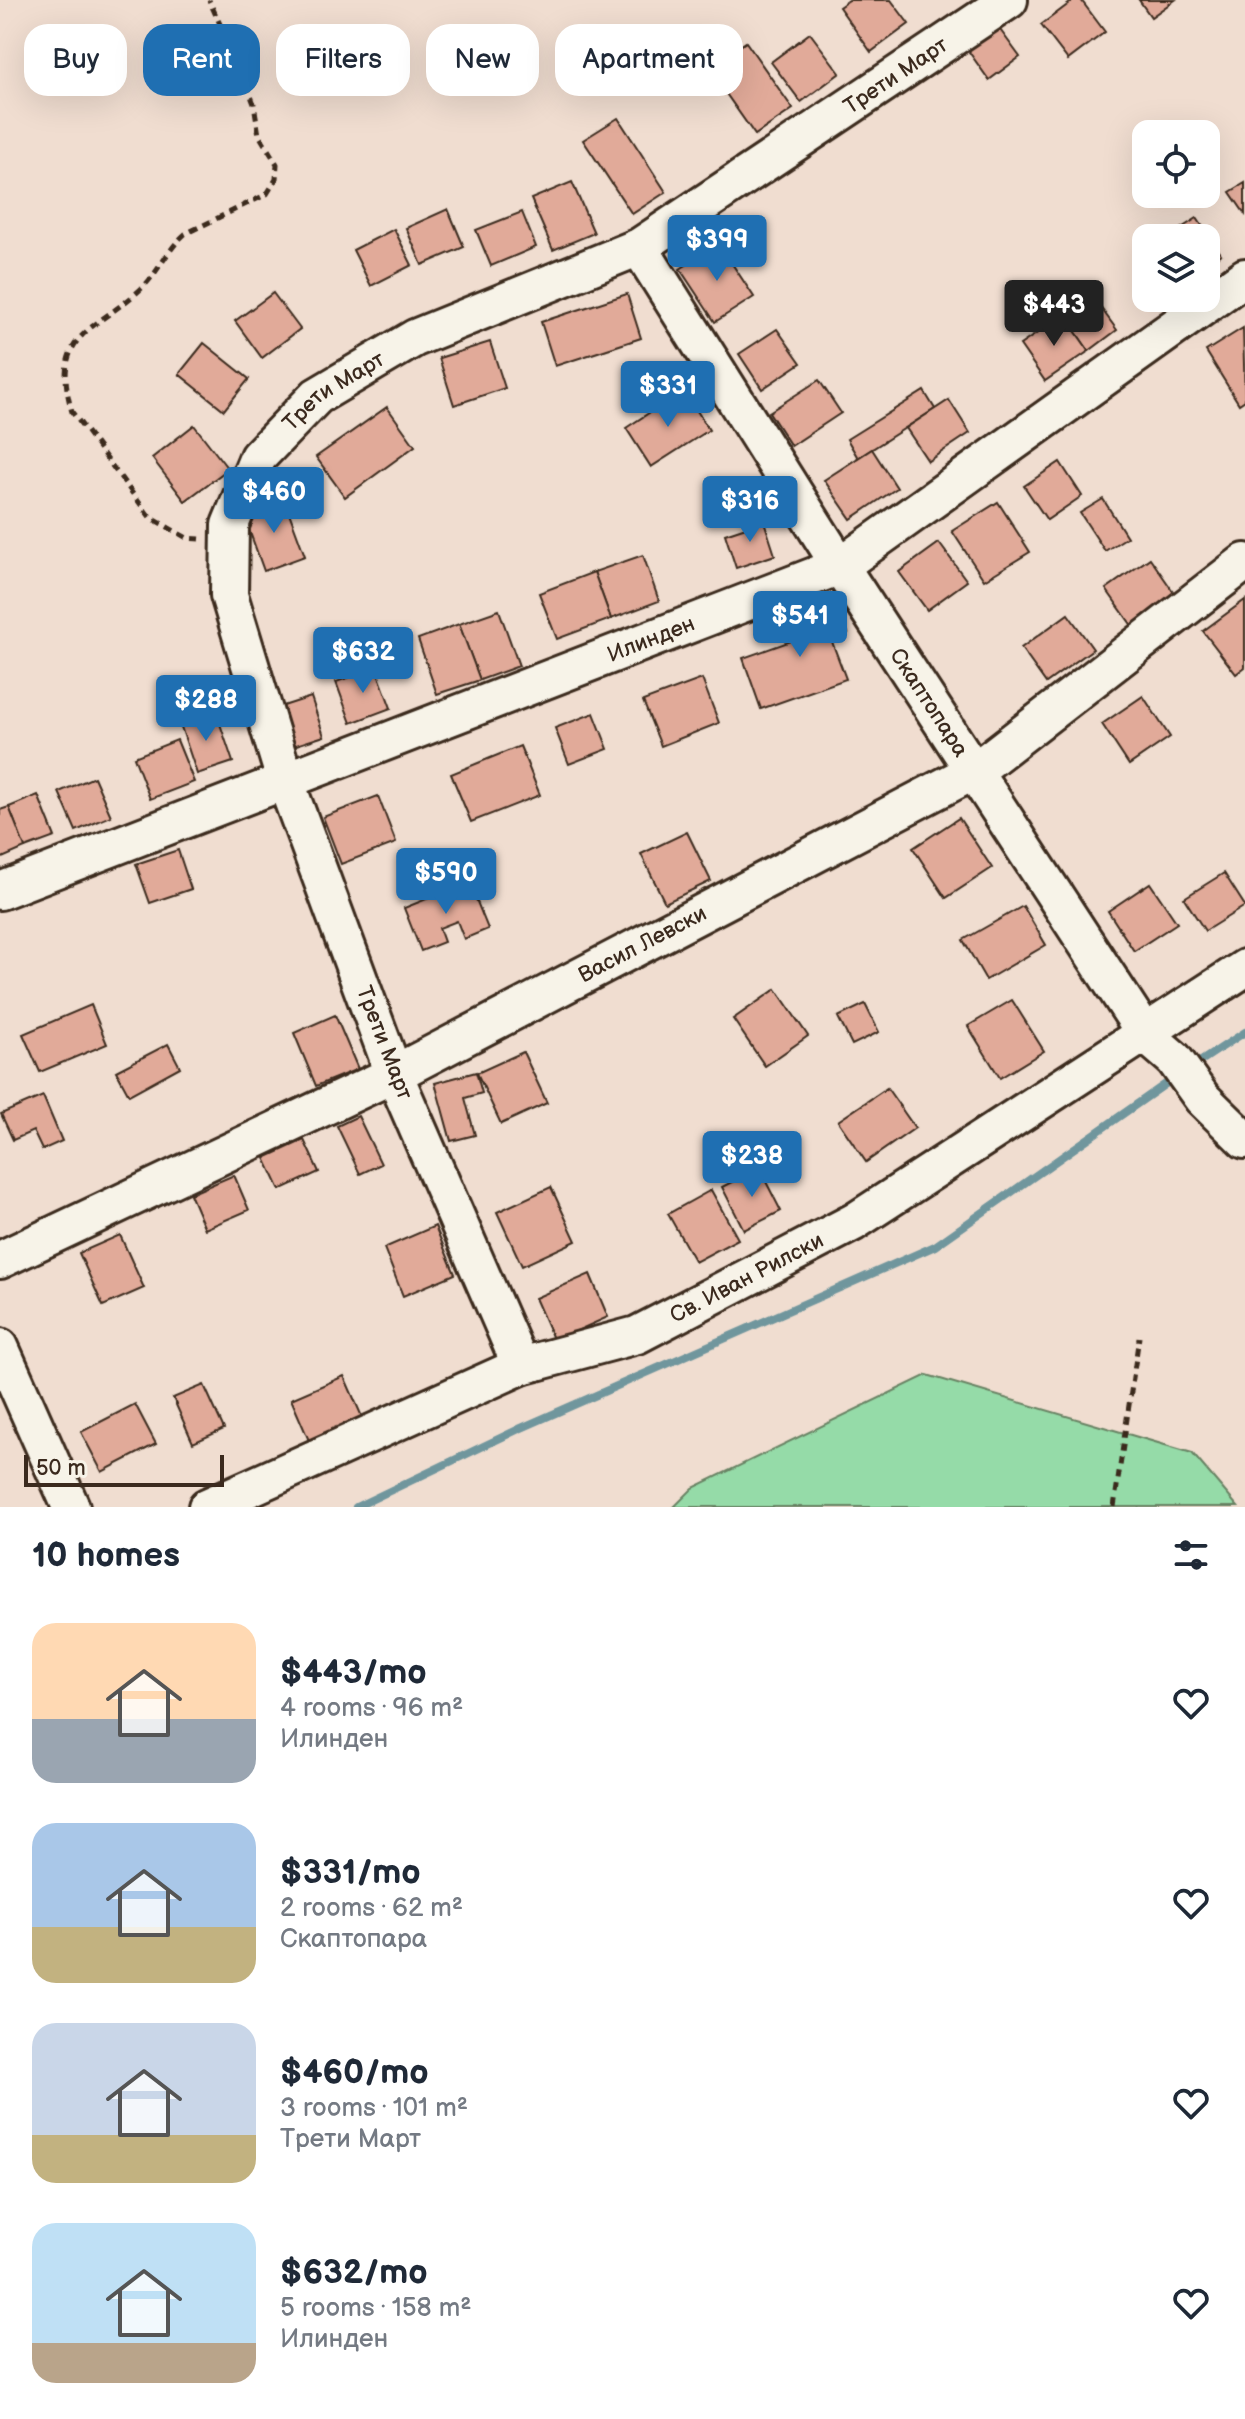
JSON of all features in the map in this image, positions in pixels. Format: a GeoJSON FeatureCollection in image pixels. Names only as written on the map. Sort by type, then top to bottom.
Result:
{"type":"FeatureCollection","features":[{"type":"Feature","properties":{"kind":"street","name":"Трети Март"},"geometry":{"type":"LineString","coordinates":[[521,1366],[394,1074],[285,780],[229,595],[230,525],[258,457],[317,396],[415,338],[639,247],[1009,0]]}},
{"type":"Feature","properties":{"kind":"street","name":"Скаптопара"},"geometry":{"type":"LineString","coordinates":[[639,247],[840,566],[976,770],[1146,1035],[1174,1059],[1202,1098],[1245,1140]]}},
{"type":"Feature","properties":{"kind":"street","name":"Илинден"},"geometry":{"type":"LineString","coordinates":[[0,891],[840,566],[1242,286]]}},
{"type":"Feature","properties":{"kind":"street","name":"Васил Левски"},"geometry":{"type":"LineString","coordinates":[[0,1260],[394,1074],[976,770],[1245,562]]}},
{"type":"Feature","properties":{"kind":"street","name":"Св. Иван Рилски"},"geometry":{"type":"LineString","coordinates":[[207,1507],[521,1366],[637,1335],[854,1222],[1245,968]]}},
{"type":"Feature","properties":{"kind":"street"},"geometry":{"type":"LineString","coordinates":[[0,1347],[71,1507]]}},
{"type":"Feature","properties":{"kind":"path"},"geometry":{"type":"LineString","coordinates":[[209,0],[254,104],[259,135],[277,164],[276,179],[267,194],[185,234],[140,290],[78,337],[67,358],[66,393],[80,425],[150,517],[187,538],[229,540]]}},
{"type":"Feature","properties":{"kind":"path"},"geometry":{"type":"LineString","coordinates":[[1114,1507],[1139,1337]]}},
{"type":"Feature","properties":{"kind":"green space"},"geometry":{"type":"Polygon","coordinates":[[[927,1375],[1192,1453],[1238,1507],[674,1507],[693,1488],[927,1375]]]}},
{"type":"Feature","properties":{"kind":"building"},"geometry":{"type":"Polygon","coordinates":[[[849,0],[891,0],[909,24],[871,52],[839,7],[849,0]]]}},
{"type":"Feature","properties":{"kind":"building"},"geometry":{"type":"Polygon","coordinates":[[[1074,0],[1081,0],[1105,32],[1068,60],[1041,25],[1074,0]]]}},
{"type":"Feature","properties":{"kind":"building"},"geometry":{"type":"Polygon","coordinates":[[[1139,0],[1175,0],[1151,17],[1139,0]]]}},
{"type":"Feature","properties":{"kind":"building"},"geometry":{"type":"Polygon","coordinates":[[[998,27],[1020,57],[989,80],[967,49],[998,27]]]}},
{"type":"Feature","properties":{"kind":"building"},"geometry":{"type":"Polygon","coordinates":[[[810,33],[840,73],[801,102],[771,62],[810,33]]]}},
{"type":"Feature","properties":{"kind":"building"},"geometry":{"type":"Polygon","coordinates":[[[746,42],[793,109],[755,135],[728,96],[743,96],[743,44],[746,42]]]}},
{"type":"Feature","properties":{"kind":"building"},"geometry":{"type":"Polygon","coordinates":[[[618,118],[666,192],[632,214],[583,140],[618,118]]]}},
{"type":"Feature","properties":{"kind":"building"},"geometry":{"type":"Polygon","coordinates":[[[572,182],[594,233],[553,250],[531,199],[572,182]]]}},
{"type":"Feature","properties":{"kind":"building"},"geometry":{"type":"Polygon","coordinates":[[[1245,183],[1245,214],[1230,192],[1245,183]]]}},
{"type":"Feature","properties":{"kind":"building"},"geometry":{"type":"Polygon","coordinates":[[[448,209],[464,247],[422,265],[406,228],[448,209]]]}},
{"type":"Feature","properties":{"kind":"building"},"geometry":{"type":"Polygon","coordinates":[[[522,212],[536,247],[491,266],[476,230],[522,212]]]}},
{"type":"Feature","properties":{"kind":"building"},"geometry":{"type":"Polygon","coordinates":[[[394,229],[412,265],[371,286],[353,250],[394,229]]]}},
{"type":"Feature","properties":{"kind":"building"},"geometry":{"type":"Polygon","coordinates":[[[719,244],[754,297],[715,322],[680,269],[719,244]]]}},
{"type":"Feature","properties":{"kind":"building"},"geometry":{"type":"Polygon","coordinates":[[[273,293],[300,329],[262,358],[235,321],[273,293]]]}},
{"type":"Feature","properties":{"kind":"building"},"geometry":{"type":"Polygon","coordinates":[[[627,294],[641,338],[555,366],[541,322],[627,294]]]}},
{"type":"Feature","properties":{"kind":"building"},"geometry":{"type":"Polygon","coordinates":[[[1092,296],[1117,330],[1089,351],[1064,315],[1092,296]]]}},
{"type":"Feature","properties":{"kind":"building"},"geometry":{"type":"Polygon","coordinates":[[[1064,315],[1089,351],[1045,381],[1020,345],[1064,315]]]}},
{"type":"Feature","properties":{"kind":"building"},"geometry":{"type":"Polygon","coordinates":[[[1243,328],[1245,400],[1239,404],[1206,351],[1243,328]]]}},
{"type":"Feature","properties":{"kind":"building"},"geometry":{"type":"Polygon","coordinates":[[[777,329],[801,363],[762,389],[739,354],[777,329]]]}},
{"type":"Feature","properties":{"kind":"building"},"geometry":{"type":"Polygon","coordinates":[[[490,342],[505,388],[454,405],[439,358],[490,342]]]}},
{"type":"Feature","properties":{"kind":"building"},"geometry":{"type":"Polygon","coordinates":[[[204,343],[249,379],[224,410],[179,374],[204,343]]]}},
{"type":"Feature","properties":{"kind":"building"},"geometry":{"type":"Polygon","coordinates":[[[819,380],[841,413],[791,446],[769,412],[819,380]]]}},
{"type":"Feature","properties":{"kind":"building"},"geometry":{"type":"Polygon","coordinates":[[[684,390],[709,430],[651,467],[626,428],[684,390]]]}},
{"type":"Feature","properties":{"kind":"building"},"geometry":{"type":"Polygon","coordinates":[[[924,391],[935,409],[858,458],[847,439],[924,391]]]}},
{"type":"Feature","properties":{"kind":"building"},"geometry":{"type":"Polygon","coordinates":[[[949,400],[970,433],[928,461],[906,428],[949,400]]]}},
{"type":"Feature","properties":{"kind":"building"},"geometry":{"type":"Polygon","coordinates":[[[387,407],[415,446],[345,497],[316,457],[387,407]]]}},
{"type":"Feature","properties":{"kind":"building"},"geometry":{"type":"Polygon","coordinates":[[[194,425],[228,469],[185,501],[152,458],[194,425]]]}},
{"type":"Feature","properties":{"kind":"building"},"geometry":{"type":"Polygon","coordinates":[[[872,449],[897,488],[851,519],[824,480],[872,449]]]}},
{"type":"Feature","properties":{"kind":"building"},"geometry":{"type":"Polygon","coordinates":[[[1060,462],[1082,496],[1047,520],[1024,486],[1060,462]]]}},
{"type":"Feature","properties":{"kind":"building"},"geometry":{"type":"Polygon","coordinates":[[[284,499],[305,556],[264,571],[243,513],[284,499]]]}},
{"type":"Feature","properties":{"kind":"building"},"geometry":{"type":"Polygon","coordinates":[[[1103,499],[1127,537],[1105,551],[1080,513],[1103,499]]]}},
{"type":"Feature","properties":{"kind":"building"},"geometry":{"type":"Polygon","coordinates":[[[998,502],[1030,552],[984,580],[952,531],[998,502]]]}},
{"type":"Feature","properties":{"kind":"building"},"geometry":{"type":"Polygon","coordinates":[[[764,521],[775,555],[736,568],[725,534],[764,521]]]}},
{"type":"Feature","properties":{"kind":"building"},"geometry":{"type":"Polygon","coordinates":[[[939,543],[967,581],[927,610],[899,572],[939,543]]]}},
{"type":"Feature","properties":{"kind":"building"},"geometry":{"type":"Polygon","coordinates":[[[643,555],[659,601],[611,619],[594,572],[643,555]]]}},
{"type":"Feature","properties":{"kind":"building"},"geometry":{"type":"Polygon","coordinates":[[[1150,558],[1177,597],[1133,627],[1106,589],[1150,558]]]}},
{"type":"Feature","properties":{"kind":"building"},"geometry":{"type":"Polygon","coordinates":[[[594,572],[611,619],[557,639],[539,593],[594,572]]]}},
{"type":"Feature","properties":{"kind":"building"},"geometry":{"type":"Polygon","coordinates":[[[834,596],[848,633],[831,639],[846,679],[761,709],[743,658],[814,633],[804,607],[834,596]]]}},
{"type":"Feature","properties":{"kind":"building"},"geometry":{"type":"Polygon","coordinates":[[[1245,600],[1245,667],[1236,674],[1203,631],[1245,600]]]}},
{"type":"Feature","properties":{"kind":"building"},"geometry":{"type":"Polygon","coordinates":[[[499,610],[519,666],[480,680],[459,624],[499,610]]]}},
{"type":"Feature","properties":{"kind":"building"},"geometry":{"type":"Polygon","coordinates":[[[1068,614],[1093,649],[1046,683],[1021,648],[1068,614]]]}},
{"type":"Feature","properties":{"kind":"building"},"geometry":{"type":"Polygon","coordinates":[[[459,624],[480,680],[437,694],[418,639],[459,624]]]}},
{"type":"Feature","properties":{"kind":"building"},"geometry":{"type":"Polygon","coordinates":[[[376,668],[391,708],[351,723],[336,682],[376,668]]]}},
{"type":"Feature","properties":{"kind":"building"},"geometry":{"type":"Polygon","coordinates":[[[702,679],[719,723],[661,746],[643,701],[702,679]]]}},
{"type":"Feature","properties":{"kind":"building"},"geometry":{"type":"Polygon","coordinates":[[[1143,696],[1170,737],[1129,765],[1102,724],[1143,696]]]}},
{"type":"Feature","properties":{"kind":"building"},"geometry":{"type":"Polygon","coordinates":[[[311,697],[324,736],[287,748],[274,709],[311,697]]]}},
{"type":"Feature","properties":{"kind":"building"},"geometry":{"type":"Polygon","coordinates":[[[216,712],[233,762],[197,774],[180,724],[216,712]]]}},
{"type":"Feature","properties":{"kind":"building"},"geometry":{"type":"Polygon","coordinates":[[[594,713],[608,749],[569,764],[555,728],[594,713]]]}},
{"type":"Feature","properties":{"kind":"building"},"geometry":{"type":"Polygon","coordinates":[[[177,740],[194,782],[150,799],[134,757],[177,740]]]}},
{"type":"Feature","properties":{"kind":"building"},"geometry":{"type":"Polygon","coordinates":[[[520,746],[540,795],[471,822],[451,774],[520,746]]]}},
{"type":"Feature","properties":{"kind":"building"},"geometry":{"type":"Polygon","coordinates":[[[94,777],[111,816],[76,831],[59,792],[94,777]]]}},
{"type":"Feature","properties":{"kind":"building"},"geometry":{"type":"Polygon","coordinates":[[[38,795],[55,837],[25,848],[9,807],[38,795]]]}},
{"type":"Feature","properties":{"kind":"building"},"geometry":{"type":"Polygon","coordinates":[[[378,796],[396,843],[341,864],[323,817],[378,796]]]}},
{"type":"Feature","properties":{"kind":"building"},"geometry":{"type":"Polygon","coordinates":[[[9,807],[25,848],[0,859],[0,810],[9,807]]]}},
{"type":"Feature","properties":{"kind":"building"},"geometry":{"type":"Polygon","coordinates":[[[959,818],[992,868],[946,898],[913,848],[959,818]]]}},
{"type":"Feature","properties":{"kind":"building"},"geometry":{"type":"Polygon","coordinates":[[[687,832],[711,881],[665,903],[641,854],[687,832]]]}},
{"type":"Feature","properties":{"kind":"building"},"geometry":{"type":"Polygon","coordinates":[[[178,850],[191,889],[150,903],[136,864],[178,850]]]}},
{"type":"Feature","properties":{"kind":"building"},"geometry":{"type":"Polygon","coordinates":[[[1224,873],[1245,906],[1205,931],[1184,898],[1224,873]]]}},
{"type":"Feature","properties":{"kind":"building"},"geometry":{"type":"Polygon","coordinates":[[[469,882],[488,929],[464,939],[457,921],[439,928],[444,942],[421,951],[404,908],[469,882]]]}},
{"type":"Feature","properties":{"kind":"building"},"geometry":{"type":"Polygon","coordinates":[[[1150,883],[1177,923],[1134,951],[1108,911],[1150,883]]]}},
{"type":"Feature","properties":{"kind":"building"},"geometry":{"type":"Polygon","coordinates":[[[1023,906],[1046,945],[986,980],[963,940],[1023,906]]]}},
{"type":"Feature","properties":{"kind":"building"},"geometry":{"type":"Polygon","coordinates":[[[776,989],[808,1036],[765,1066],[733,1019],[776,989]]]}},
{"type":"Feature","properties":{"kind":"building"},"geometry":{"type":"Polygon","coordinates":[[[1012,1000],[1044,1051],[1000,1078],[968,1026],[1012,1000]]]}},
{"type":"Feature","properties":{"kind":"building"},"geometry":{"type":"Polygon","coordinates":[[[865,1004],[879,1032],[852,1045],[838,1017],[865,1004]]]}},
{"type":"Feature","properties":{"kind":"building"},"geometry":{"type":"Polygon","coordinates":[[[91,1005],[107,1044],[40,1072],[23,1034],[91,1005]]]}},
{"type":"Feature","properties":{"kind":"building"},"geometry":{"type":"Polygon","coordinates":[[[335,1015],[358,1069],[316,1086],[294,1033],[335,1015]]]}},
{"type":"Feature","properties":{"kind":"building"},"geometry":{"type":"Polygon","coordinates":[[[168,1044],[180,1067],[129,1095],[116,1071],[168,1044]]]}},
{"type":"Feature","properties":{"kind":"building"},"geometry":{"type":"Polygon","coordinates":[[[523,1052],[547,1103],[501,1124],[477,1073],[523,1052]]]}},
{"type":"Feature","properties":{"kind":"building"},"geometry":{"type":"Polygon","coordinates":[[[476,1072],[482,1093],[465,1098],[475,1135],[451,1141],[435,1083],[476,1072]]]}},
{"type":"Feature","properties":{"kind":"building"},"geometry":{"type":"Polygon","coordinates":[[[887,1088],[915,1128],[866,1162],[838,1121],[887,1088]]]}},
{"type":"Feature","properties":{"kind":"building"},"geometry":{"type":"Polygon","coordinates":[[[43,1096],[62,1141],[42,1150],[33,1131],[13,1140],[1,1114],[43,1096]]]}},
{"type":"Feature","properties":{"kind":"building"},"geometry":{"type":"Polygon","coordinates":[[[358,1116],[381,1164],[360,1174],[337,1126],[358,1116]]]}},
{"type":"Feature","properties":{"kind":"building"},"geometry":{"type":"Polygon","coordinates":[[[304,1140],[319,1172],[280,1190],[265,1158],[304,1140]]]}},
{"type":"Feature","properties":{"kind":"building"},"geometry":{"type":"Polygon","coordinates":[[[759,1168],[781,1211],[744,1230],[722,1187],[759,1168]]]}},
{"type":"Feature","properties":{"kind":"building"},"geometry":{"type":"Polygon","coordinates":[[[234,1175],[249,1210],[205,1229],[190,1194],[234,1175]]]}},
{"type":"Feature","properties":{"kind":"building"},"geometry":{"type":"Polygon","coordinates":[[[551,1187],[576,1241],[522,1266],[497,1212],[551,1187]]]}},
{"type":"Feature","properties":{"kind":"building"},"geometry":{"type":"Polygon","coordinates":[[[711,1190],[738,1239],[695,1262],[668,1214],[711,1190]]]}},
{"type":"Feature","properties":{"kind":"building"},"geometry":{"type":"Polygon","coordinates":[[[435,1226],[455,1274],[403,1296],[384,1248],[435,1226]]]}},
{"type":"Feature","properties":{"kind":"building"},"geometry":{"type":"Polygon","coordinates":[[[120,1235],[144,1288],[103,1306],[79,1253],[120,1235]]]}},
{"type":"Feature","properties":{"kind":"building"},"geometry":{"type":"Polygon","coordinates":[[[590,1274],[608,1317],[554,1341],[535,1298],[590,1274]]]}},
{"type":"Feature","properties":{"kind":"building"},"geometry":{"type":"Polygon","coordinates":[[[344,1376],[363,1419],[310,1443],[291,1399],[344,1376]]]}},
{"type":"Feature","properties":{"kind":"building"},"geometry":{"type":"Polygon","coordinates":[[[204,1385],[224,1429],[193,1443],[173,1398],[204,1385]]]}},
{"type":"Feature","properties":{"kind":"building"},"geometry":{"type":"Polygon","coordinates":[[[135,1404],[156,1444],[102,1472],[81,1432],[135,1404]]]}},
{"type":"Feature","properties":{"kind":"waterway"},"geometry":{"type":"LineString","coordinates":[[1192,1067],[1245,1032]]}},
{"type":"Feature","properties":{"kind":"waterway"},"geometry":{"type":"LineString","coordinates":[[356,1507],[519,1429],[935,1246],[1177,1076]]}}]}
